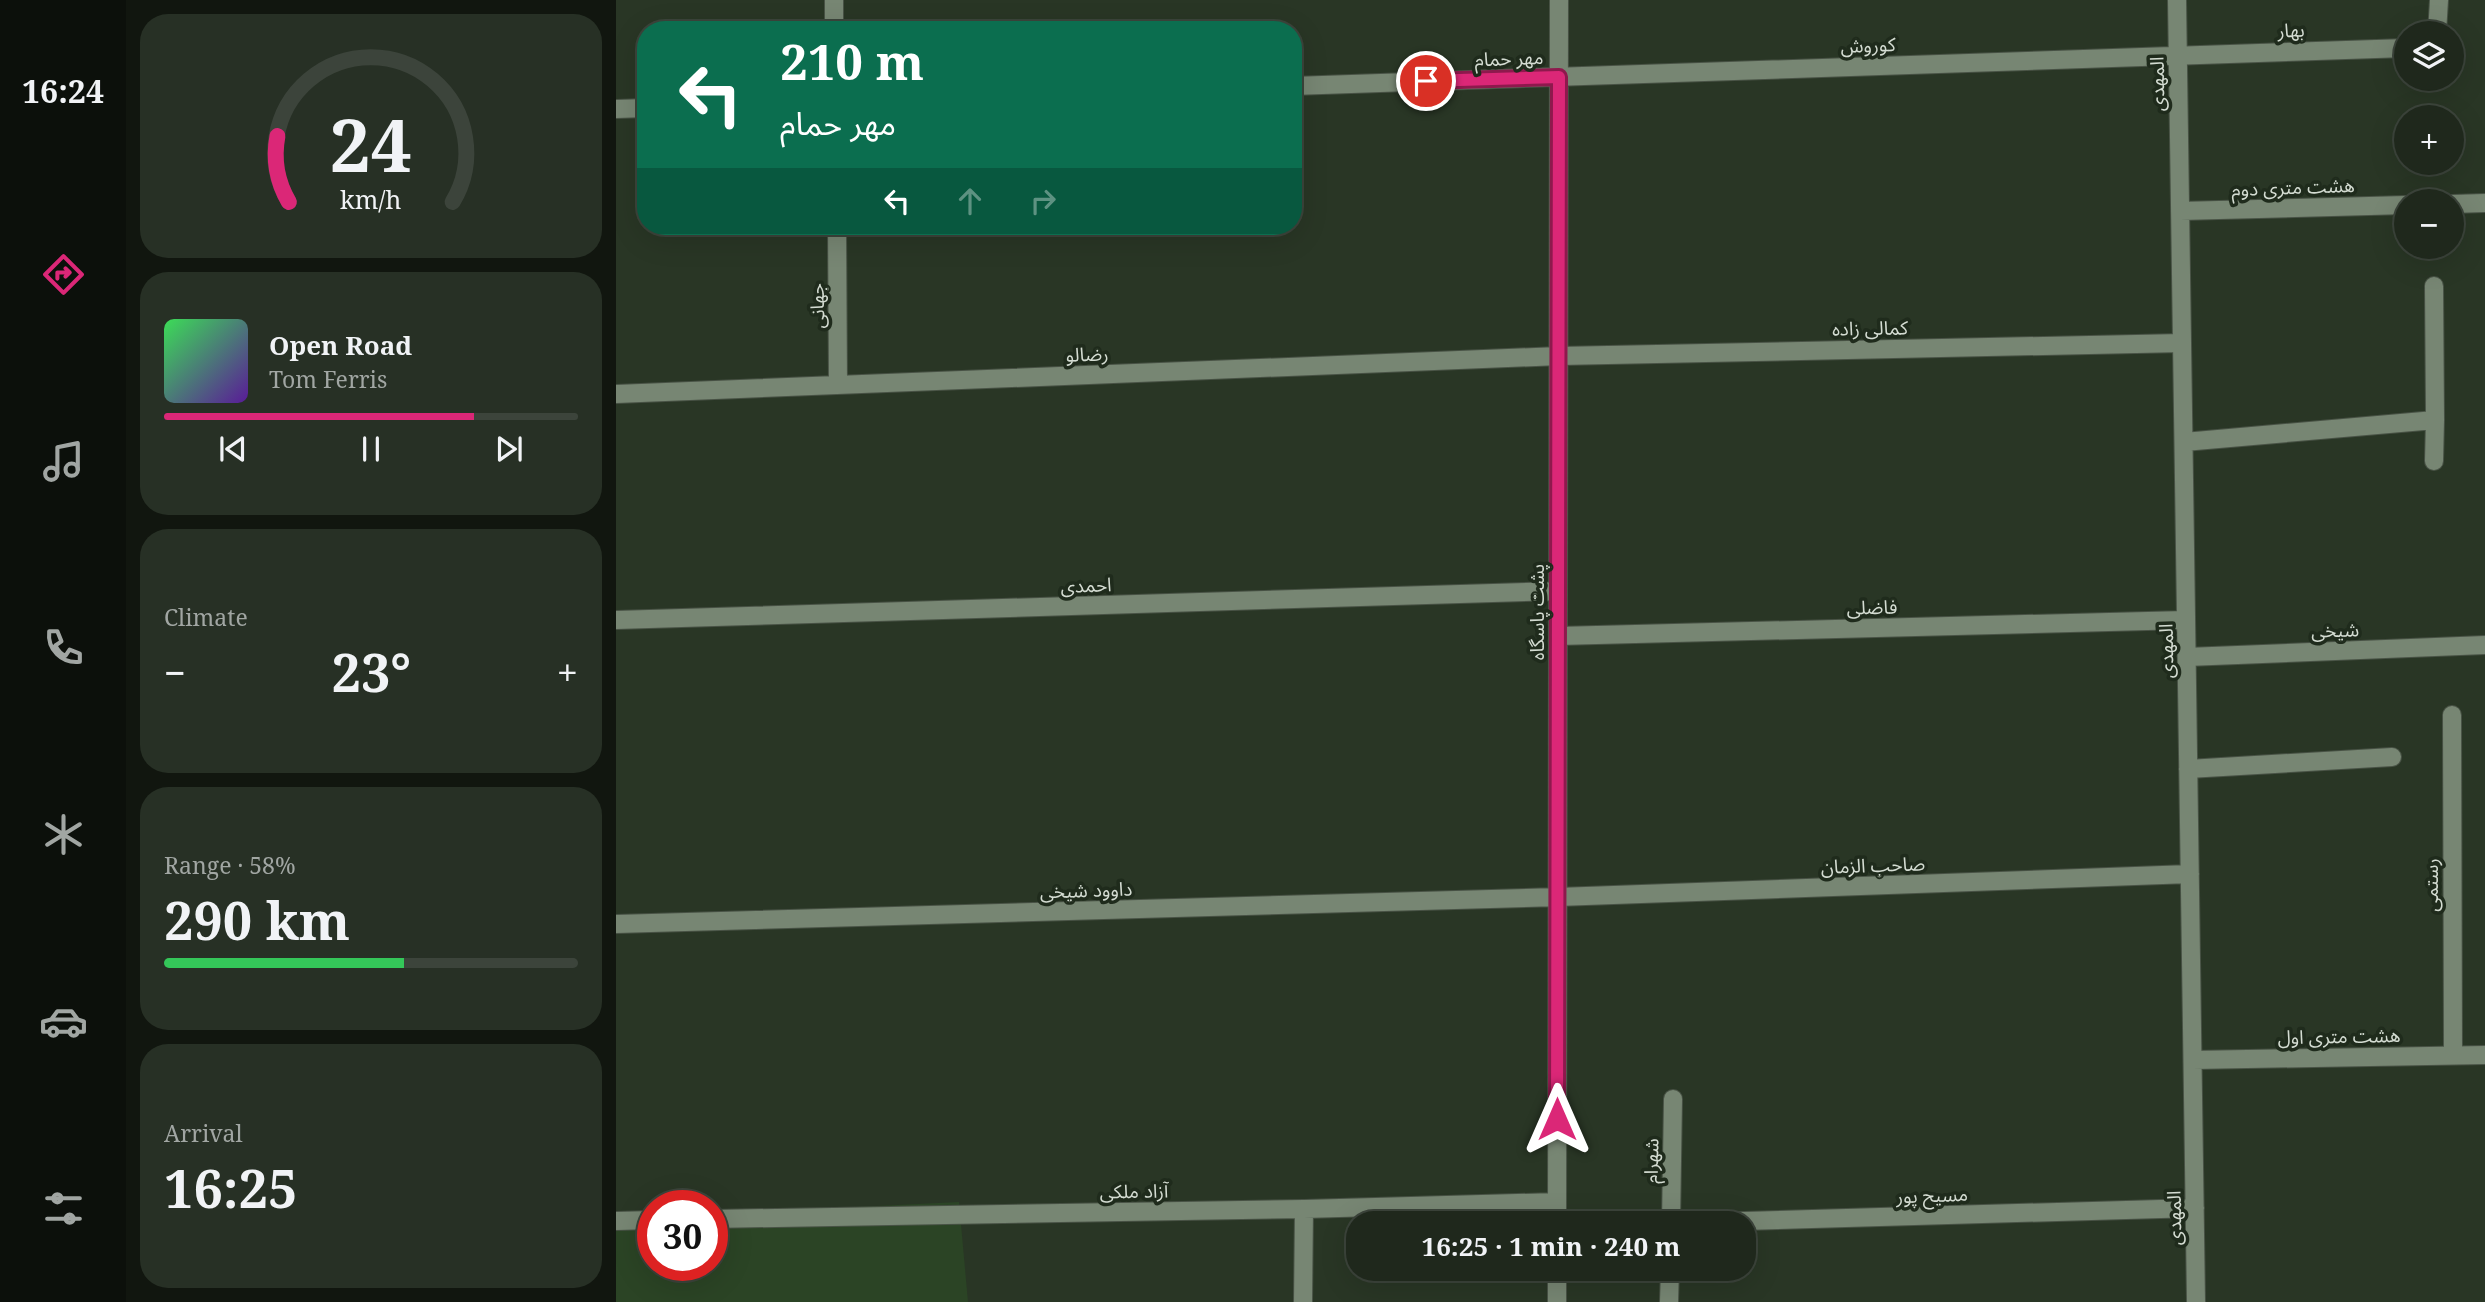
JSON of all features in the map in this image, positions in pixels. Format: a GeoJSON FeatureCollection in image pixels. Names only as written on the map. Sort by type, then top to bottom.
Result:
{"type":"FeatureCollection","features":[{"type":"Feature","properties":{"kind":"street"},"geometry":{"type":"LineString","coordinates":[[834,0],[834,21]]}},
{"type":"Feature","properties":{"kind":"street","name":"پشت پاسگاه"},"geometry":{"type":"LineString","coordinates":[[1557,1211],[1559,0]]}},
{"type":"Feature","properties":{"kind":"street","name":"المهدی"},"geometry":{"type":"LineString","coordinates":[[2177,0],[2196,1302]]}},
{"type":"Feature","properties":{"kind":"street"},"geometry":{"type":"LineString","coordinates":[[2438,21],[2439,0]]}},
{"type":"Feature","properties":{"kind":"street","name":"بهار"},"geometry":{"type":"LineString","coordinates":[[2178,55],[2394,48]]}},
{"type":"Feature","properties":{"kind":"street","name":"کوروش"},"geometry":{"type":"LineString","coordinates":[[1559,77],[2178,55]]}},
{"type":"Feature","properties":{"kind":"street","name":"مهر حمام"},"geometry":{"type":"LineString","coordinates":[[1302,86],[1559,77]]}},
{"type":"Feature","properties":{"kind":"street"},"geometry":{"type":"LineString","coordinates":[[616,109],[637,108]]}},
{"type":"Feature","properties":{"kind":"street"},"geometry":{"type":"LineString","coordinates":[[2464,204],[2485,203]]}},
{"type":"Feature","properties":{"kind":"street","name":"هشت متری دوم"},"geometry":{"type":"LineString","coordinates":[[2180,211],[2394,205]]}},
{"type":"Feature","properties":{"kind":"street","name":"جهانی"},"geometry":{"type":"LineString","coordinates":[[837,235],[838,385]]}},
{"type":"Feature","properties":{"kind":"street"},"geometry":{"type":"LineString","coordinates":[[2434,286],[2434,461]]}},
{"type":"Feature","properties":{"kind":"street","name":"کمالی زاده"},"geometry":{"type":"LineString","coordinates":[[1559,356],[2182,343]]}},
{"type":"Feature","properties":{"kind":"street","name":"رضالو"},"geometry":{"type":"LineString","coordinates":[[616,394],[1559,356]]}},
{"type":"Feature","properties":{"kind":"street"},"geometry":{"type":"LineString","coordinates":[[2184,442],[2435,420]]}},
{"type":"Feature","properties":{"kind":"street","name":"احمدی"},"geometry":{"type":"LineString","coordinates":[[616,621],[1558,591]]}},
{"type":"Feature","properties":{"kind":"street","name":"فاضلی"},"geometry":{"type":"LineString","coordinates":[[1558,636],[2186,620]]}},
{"type":"Feature","properties":{"kind":"street","name":"شیخی"},"geometry":{"type":"LineString","coordinates":[[2187,657],[2485,645]]}},
{"type":"Feature","properties":{"kind":"street","name":"رستمی"},"geometry":{"type":"LineString","coordinates":[[2452,715],[2453,1055]]}},
{"type":"Feature","properties":{"kind":"street"},"geometry":{"type":"LineString","coordinates":[[2188,769],[2392,757]]}},
{"type":"Feature","properties":{"kind":"street","name":"صاحب الزمان"},"geometry":{"type":"LineString","coordinates":[[1558,897],[2190,874]]}},
{"type":"Feature","properties":{"kind":"street","name":"داوود شیخی"},"geometry":{"type":"LineString","coordinates":[[616,924],[1558,897]]}},
{"type":"Feature","properties":{"kind":"street","name":"هشت متری اول"},"geometry":{"type":"LineString","coordinates":[[2193,1060],[2485,1055]]}},
{"type":"Feature","properties":{"kind":"street","name":"شهرام"},"geometry":{"type":"LineString","coordinates":[[1671,1211],[1673,1099]]}},
{"type":"Feature","properties":{"kind":"street","name":"آزاد ملکی"},"geometry":{"type":"LineString","coordinates":[[728,1219],[1557,1202]]}},
{"type":"Feature","properties":{"kind":"street","name":"مسیح پور"},"geometry":{"type":"LineString","coordinates":[[1756,1221],[2195,1208]]}},
{"type":"Feature","properties":{"kind":"street"},"geometry":{"type":"LineString","coordinates":[[1303,1302],[1304,1209]]}},
{"type":"Feature","properties":{"kind":"street"},"geometry":{"type":"LineString","coordinates":[[616,1221],[637,1220]]}},
{"type":"Feature","properties":{"kind":"street"},"geometry":{"type":"LineString","coordinates":[[1557,1281],[1557,1302]]}},
{"type":"Feature","properties":{"kind":"street"},"geometry":{"type":"LineString","coordinates":[[1669,1302],[1670,1281]]}},
{"type":"Feature","properties":{"kind":"green space"},"geometry":{"type":"Polygon","coordinates":[[[959,1202],[968,1302],[616,1302],[616,1219],[637,1218],[637,1281],[728,1281],[728,1213],[959,1202]]]}},
{"type":"Feature","properties":{"kind":"route"},"geometry":{"type":"LineString","coordinates":[[1426,81],[1559,77],[1557,1119]]}}]}
